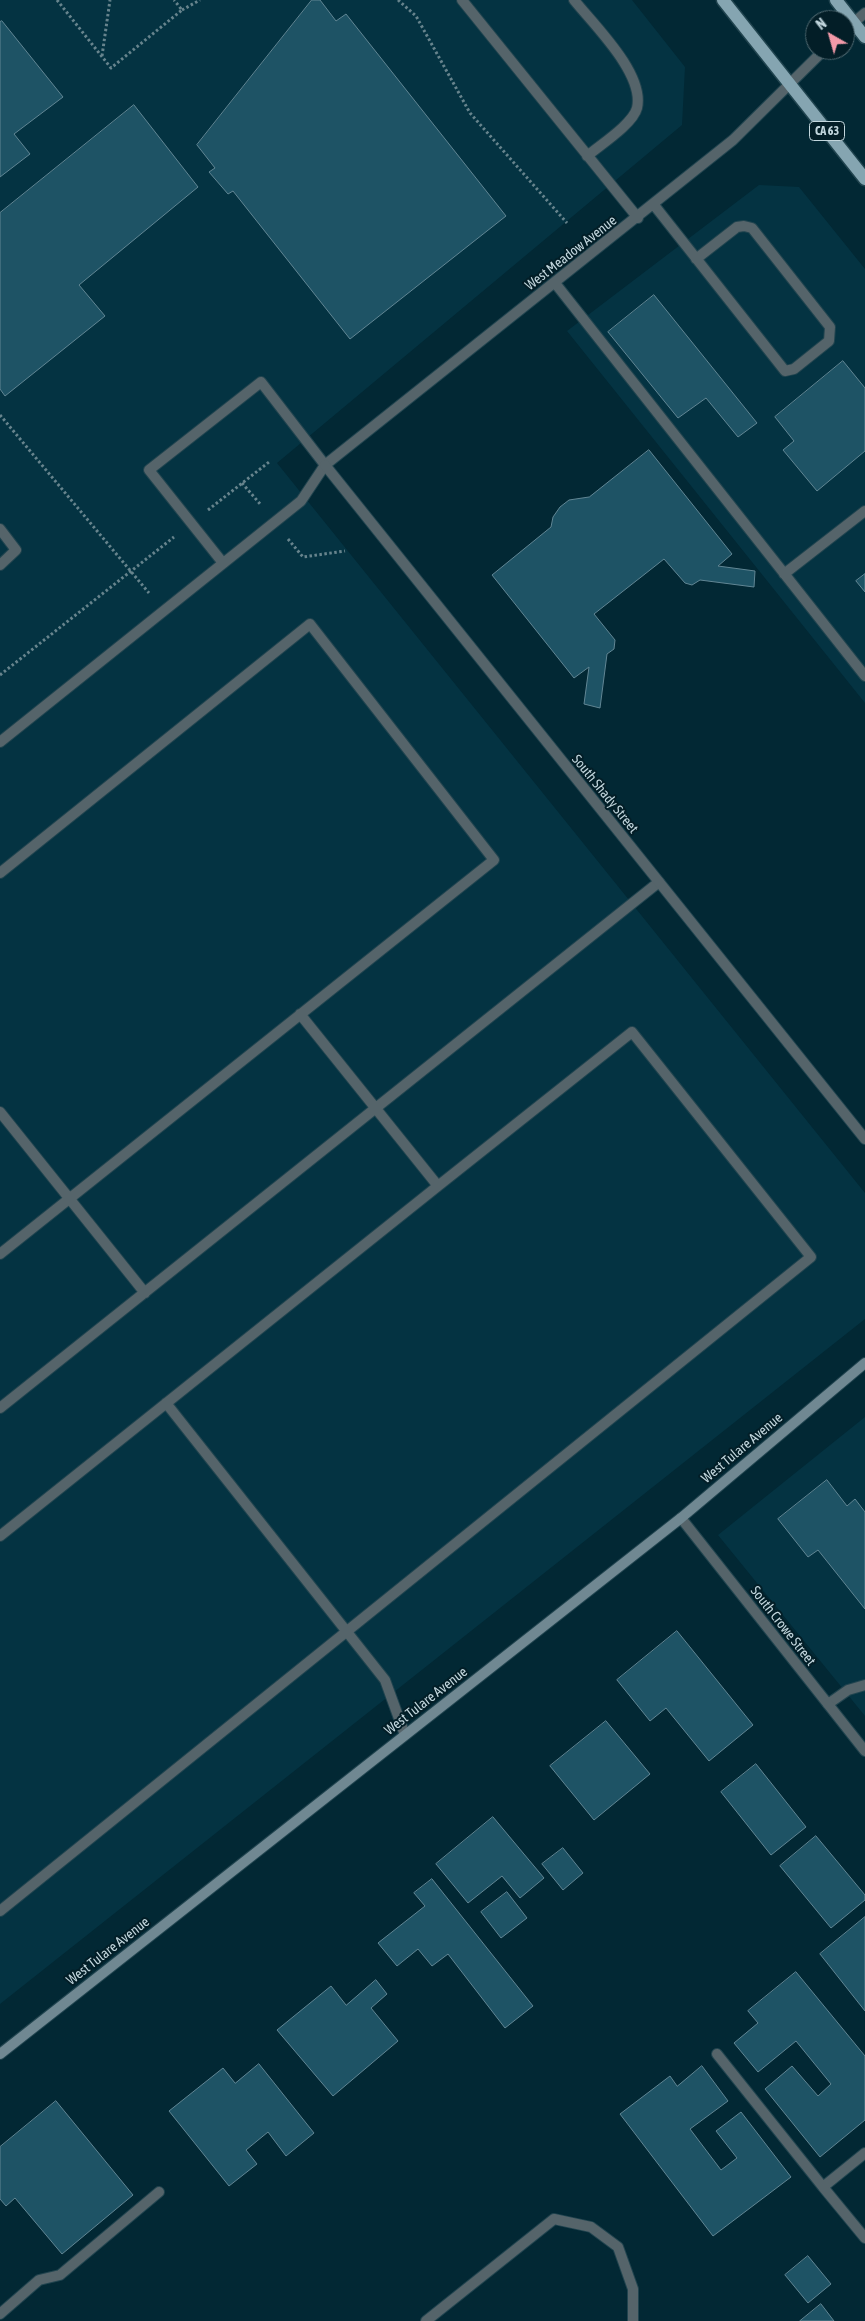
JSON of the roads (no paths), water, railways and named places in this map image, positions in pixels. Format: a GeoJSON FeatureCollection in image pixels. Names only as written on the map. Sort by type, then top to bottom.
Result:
{"type":"FeatureCollection","features":[{"type":"Feature","properties":{"kind":"main road","name":"CA 63"},"geometry":{"type":"LineString","coordinates":[[724,0],[865,178]]}},
{"type":"Feature","properties":{"kind":"street"},"geometry":{"type":"LineString","coordinates":[[462,0],[638,218]]}},
{"type":"Feature","properties":{"kind":"street"},"geometry":{"type":"LineString","coordinates":[[574,0],[629,70],[637,87],[637,109],[627,124],[587,156]]}},
{"type":"Feature","properties":{"kind":"street"},"geometry":{"type":"LineString","coordinates":[[855,21],[865,13]]}},
{"type":"Feature","properties":{"kind":"street","name":"West Meadow Avenue"},"geometry":{"type":"LineString","coordinates":[[0,742],[163,609],[301,501],[325,465],[638,218],[733,140],[814,60]]}},
{"type":"Feature","properties":{"kind":"street"},"geometry":{"type":"LineString","coordinates":[[654,205],[696,259],[785,371],[794,369],[829,341],[830,327],[752,228],[737,227],[696,259]]}},
{"type":"Feature","properties":{"kind":"street"},"geometry":{"type":"LineString","coordinates":[[555,283],[865,676]]}},
{"type":"Feature","properties":{"kind":"street","name":"South Shady Street"},"geometry":{"type":"LineString","coordinates":[[222,564],[149,470],[261,382],[325,465],[865,1138]]}},
{"type":"Feature","properties":{"kind":"street"},"geometry":{"type":"LineString","coordinates":[[784,574],[865,511]]}},
{"type":"Feature","properties":{"kind":"street"},"geometry":{"type":"LineString","coordinates":[[0,528],[16,550],[0,565]]}},
{"type":"Feature","properties":{"kind":"street"},"geometry":{"type":"LineString","coordinates":[[0,873],[310,624],[494,860],[0,1254]]}},
{"type":"Feature","properties":{"kind":"street"},"geometry":{"type":"LineString","coordinates":[[0,1408],[659,882]]}},
{"type":"Feature","properties":{"kind":"street"},"geometry":{"type":"LineString","coordinates":[[300,1014],[438,1186]]}},
{"type":"Feature","properties":{"kind":"street"},"geometry":{"type":"LineString","coordinates":[[0,1536],[632,1032],[811,1257],[432,1562],[349,1632],[0,1911]]}},
{"type":"Feature","properties":{"kind":"street"},"geometry":{"type":"LineString","coordinates":[[0,1112],[145,1293]]}},
{"type":"Feature","properties":{"kind":"street","name":"West Tulare Avenue"},"geometry":{"type":"LineString","coordinates":[[0,2054],[681,1518],[865,1363]]}},
{"type":"Feature","properties":{"kind":"street"},"geometry":{"type":"LineString","coordinates":[[166,1403],[349,1632],[385,1680],[406,1735]]}},
{"type":"Feature","properties":{"kind":"street","name":"South Crowe Street"},"geometry":{"type":"LineString","coordinates":[[681,1518],[865,1751]]}},
{"type":"Feature","properties":{"kind":"street"},"geometry":{"type":"LineString","coordinates":[[828,1704],[848,1690],[865,1685]]}},
{"type":"Feature","properties":{"kind":"street"},"geometry":{"type":"LineString","coordinates":[[717,2054],[865,2238]]}},
{"type":"Feature","properties":{"kind":"street"},"geometry":{"type":"LineString","coordinates":[[823,2187],[865,2153]]}},
{"type":"Feature","properties":{"kind":"street"},"geometry":{"type":"LineString","coordinates":[[0,2314],[39,2280],[60,2275],[159,2192]]}},
{"type":"Feature","properties":{"kind":"street"},"geometry":{"type":"LineString","coordinates":[[426,2321],[554,2219],[591,2227],[618,2247],[633,2289],[633,2321]]}}]}
